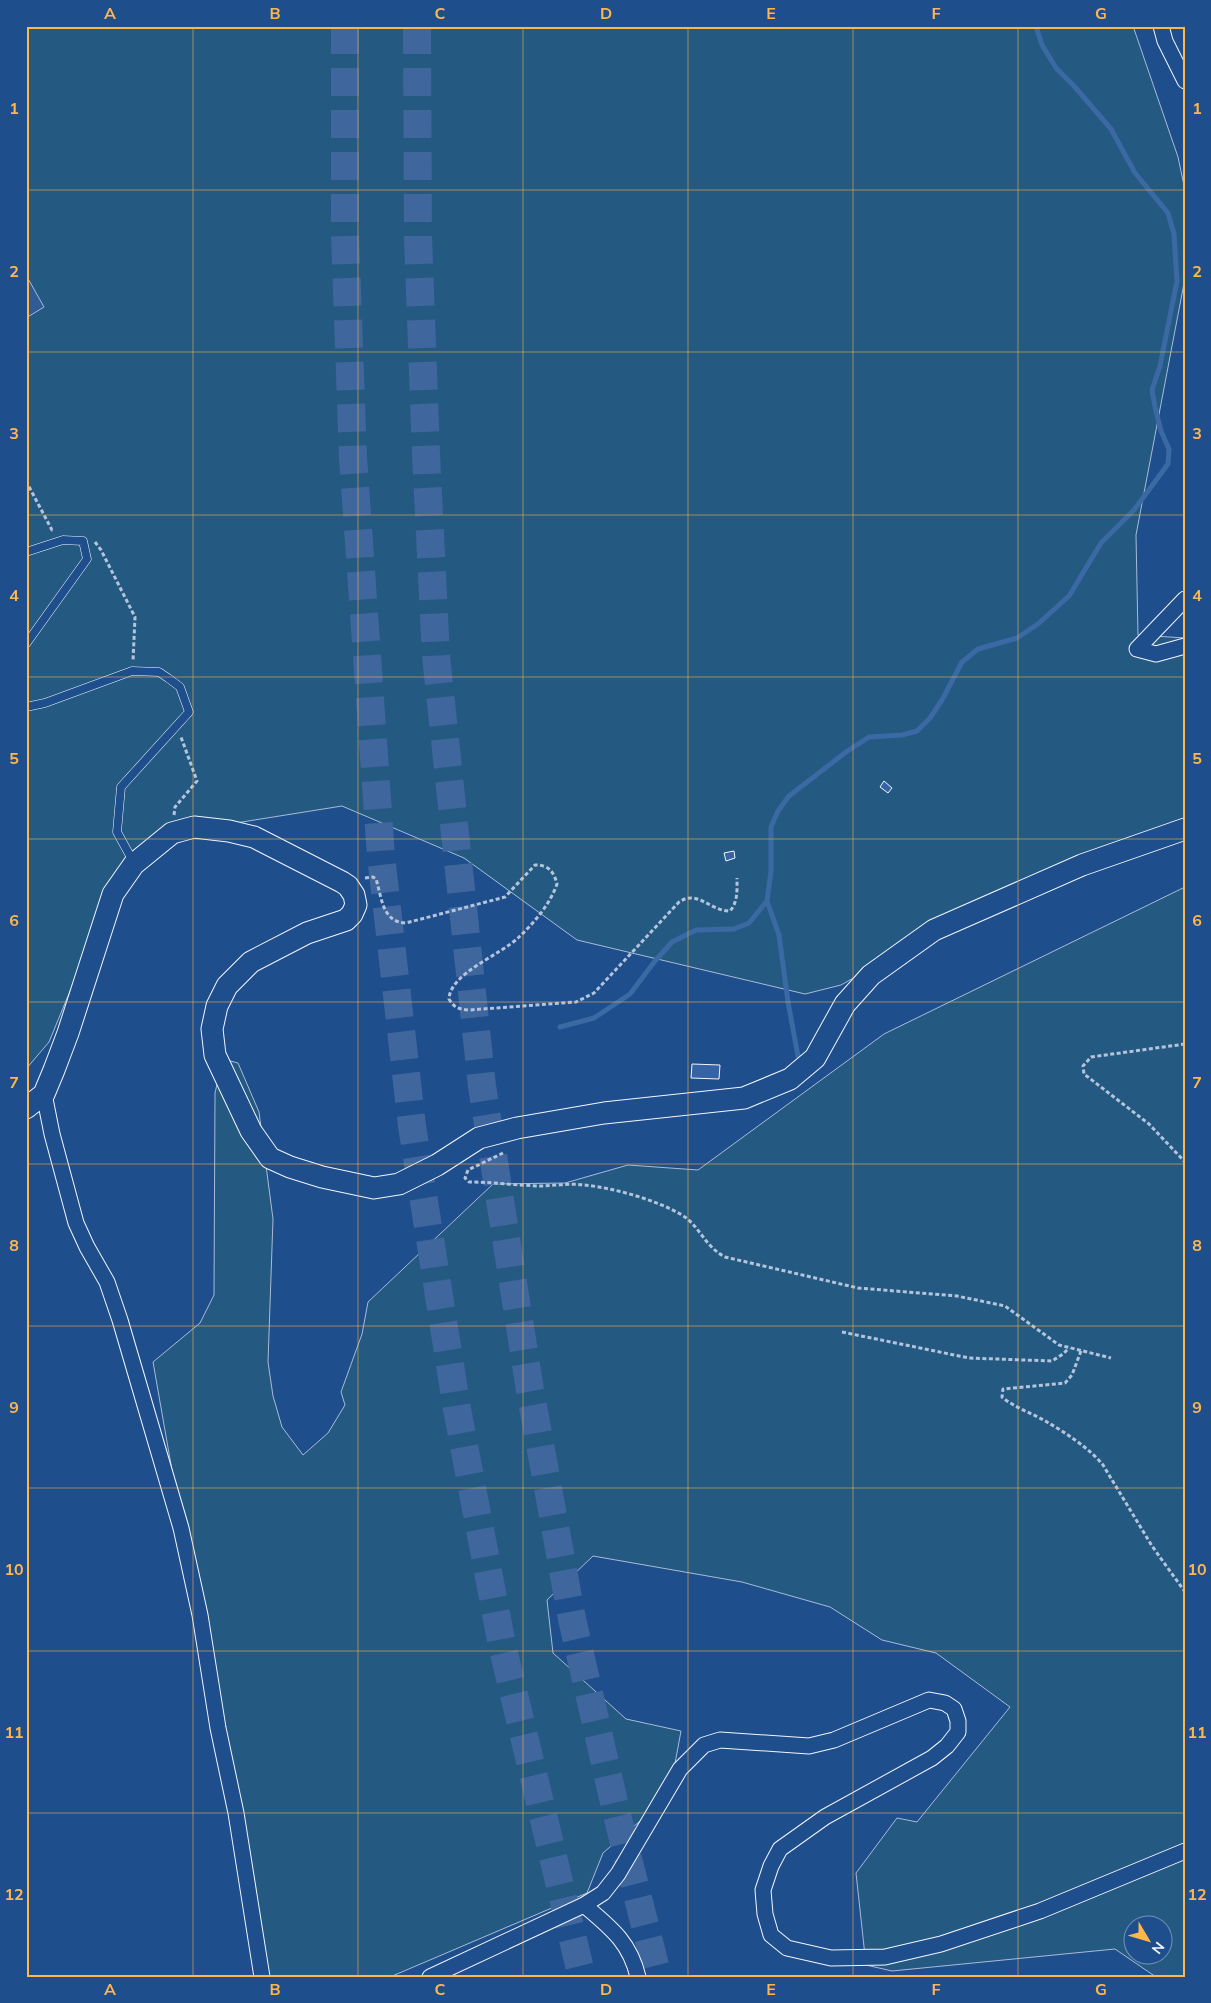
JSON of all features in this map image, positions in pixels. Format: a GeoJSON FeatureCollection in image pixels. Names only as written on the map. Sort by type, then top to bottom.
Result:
{"type":"FeatureCollection","features":[{"type":"Feature","properties":{"kind":"street"},"geometry":{"type":"LineString","coordinates":[[1161,26],[1165,41],[1185,81]]}},
{"type":"Feature","properties":{"kind":"street"},"geometry":{"type":"LineString","coordinates":[[1185,599],[1137,649],[1156,654],[1185,646]]}},
{"type":"Feature","properties":{"kind":"street"},"geometry":{"type":"LineString","coordinates":[[26,1108],[44,1094],[68,1033],[113,894],[134,864],[172,833],[194,827],[229,831],[254,837],[342,882],[348,886],[354,895],[356,905],[352,914],[346,920],[308,934],[251,962],[227,986],[217,1006],[212,1029],[215,1055],[251,1131],[270,1158],[290,1167],[322,1177],[374,1188],[399,1184],[437,1165],[478,1138],[604,1113],[744,1098],[790,1079],[815,1058],[845,1004],[871,975],[934,930],[1082,865],[1185,829]]}},
{"type":"Feature","properties":{"kind":"street"},"geometry":{"type":"LineString","coordinates":[[44,1094],[52,1134],[76,1223],[107,1282],[120,1320],[181,1528],[200,1615],[218,1728],[236,1813],[262,1977]]}},
{"type":"Feature","properties":{"kind":"street"},"geometry":{"type":"LineString","coordinates":[[430,1977],[584,1905],[603,1893],[618,1874],[680,1769],[704,1745],[720,1740],[809,1746],[834,1740],[930,1700],[945,1703],[954,1709],[958,1721],[958,1732],[947,1746],[932,1758],[825,1816],[780,1849],[771,1866],[763,1890],[765,1914],[771,1935],[786,1948],[831,1958],[885,1957],[941,1944],[1040,1911],[1185,1850]]}},
{"type":"Feature","properties":{"kind":"street"},"geometry":{"type":"LineString","coordinates":[[584,1905],[615,1931],[627,1946],[638,1977]]}},
{"type":"Feature","properties":{"kind":"lane"},"geometry":{"type":"LineString","coordinates":[[26,552],[63,540],[82,541],[86,559],[26,644]]}},
{"type":"Feature","properties":{"kind":"lane"},"geometry":{"type":"LineString","coordinates":[[26,707],[45,703],[132,671],[159,672],[180,687],[189,712],[121,786],[117,832],[134,864]]}},
{"type":"Feature","properties":{"kind":"path"},"geometry":{"type":"LineString","coordinates":[[172,833],[175,807],[196,781],[178,726]]}},
{"type":"Feature","properties":{"kind":"path"},"geometry":{"type":"LineString","coordinates":[[342,882],[373,877],[380,891],[384,911],[398,923],[406,923],[505,897],[535,865],[549,868],[557,884],[553,896],[538,915],[518,938],[473,969],[452,988],[449,1000],[457,1008],[468,1010],[576,1002],[587,998],[594,993],[679,902],[687,897],[694,897],[721,911],[730,911],[736,899],[737,878]]}},
{"type":"Feature","properties":{"kind":"path"},"geometry":{"type":"LineString","coordinates":[[1185,1044],[1091,1056],[1083,1066],[1084,1074],[1149,1124],[1185,1162]]}},
{"type":"Feature","properties":{"kind":"path"},"geometry":{"type":"LineString","coordinates":[[503,1152],[468,1170],[465,1178],[470,1182],[538,1186],[584,1185],[618,1192],[657,1203],[684,1216],[691,1222],[714,1252],[725,1258],[858,1288],[957,1296],[1005,1306],[1059,1345],[1111,1358]]}},
{"type":"Feature","properties":{"kind":"path"},"geometry":{"type":"LineString","coordinates":[[842,1332],[969,1358],[1052,1361],[1069,1348]]}},
{"type":"Feature","properties":{"kind":"path"},"geometry":{"type":"LineString","coordinates":[[1081,1351],[1072,1375],[1065,1383],[1003,1389],[1002,1397],[1047,1422],[1095,1455],[1152,1546],[1185,1592]]}},
{"type":"Feature","properties":{"kind":"shaded area"},"geometry":{"type":"Polygon","coordinates":[[[26,26],[1133,26],[1178,157],[1185,190],[1185,278],[1136,535],[1138,635],[1185,638],[1185,829],[988,902],[841,985],[805,994],[577,940],[464,858],[342,806],[217,826],[157,852],[110,894],[49,1042],[26,1069],[26,26]]]}},
{"type":"Feature","properties":{"kind":"shaded area"},"geometry":{"type":"Polygon","coordinates":[[[26,275],[44,307],[26,318],[26,275]]]}},
{"type":"Feature","properties":{"kind":"shaded area"},"geometry":{"type":"Polygon","coordinates":[[[1185,887],[1185,1977],[1156,1977],[1140,1966],[1174,1966],[1174,1916],[1124,1916],[1124,1955],[1115,1949],[892,1971],[866,1965],[856,1873],[897,1818],[917,1822],[1010,1707],[936,1653],[882,1640],[830,1607],[742,1582],[593,1556],[547,1600],[553,1653],[626,1719],[681,1731],[669,1796],[603,1853],[587,1893],[390,1977],[270,1977],[255,1944],[153,1362],[200,1323],[214,1295],[215,1093],[223,1059],[238,1063],[259,1112],[273,1219],[268,1362],[273,1396],[282,1427],[303,1455],[328,1433],[345,1405],[341,1392],[362,1334],[368,1302],[493,1184],[565,1183],[628,1165],[698,1170],[884,1034],[1185,887]]]}},
{"type":"Feature","properties":{"kind":"building"},"geometry":{"type":"Polygon","coordinates":[[[884,781],[892,788],[888,793],[880,787],[884,781]]]}},
{"type":"Feature","properties":{"kind":"building"},"geometry":{"type":"Polygon","coordinates":[[[734,851],[735,858],[726,861],[724,853],[734,851]]]}},
{"type":"Feature","properties":{"kind":"building"},"geometry":{"type":"Polygon","coordinates":[[[692,1064],[720,1065],[719,1079],[691,1078],[692,1064]]]}},
{"type":"Feature","properties":{"kind":"waterway"},"geometry":{"type":"LineString","coordinates":[[798,1056],[788,1002],[779,935],[767,901],[771,871],[771,827],[778,811],[789,796],[846,752],[869,737],[902,735],[917,731],[930,718],[942,700],[962,662],[978,649],[1017,638],[1038,624],[1069,596],[1101,543],[1134,510],[1168,464],[1169,449],[1161,431],[1152,390],[1160,366],[1177,281],[1174,234],[1168,213],[1135,173],[1111,129],[1056,68],[1042,45],[1036,26]]}},
{"type":"Feature","properties":{"kind":"waterway"},"geometry":{"type":"LineString","coordinates":[[560,1027],[594,1018],[630,994],[672,942],[696,930],[734,929],[749,923],[767,901]]}},
{"type":"Feature","properties":{"kind":"tunnel"},"geometry":{"type":"LineString","coordinates":[[345,26],[345,235],[353,457],[381,856],[412,1126],[457,1409],[502,1645],[582,1977]]}},
{"type":"Feature","properties":{"kind":"tunnel"},"geometry":{"type":"LineString","coordinates":[[417,26],[418,237],[436,656],[482,1086],[530,1390],[572,1619],[616,1811],[658,1977]]}}]}
